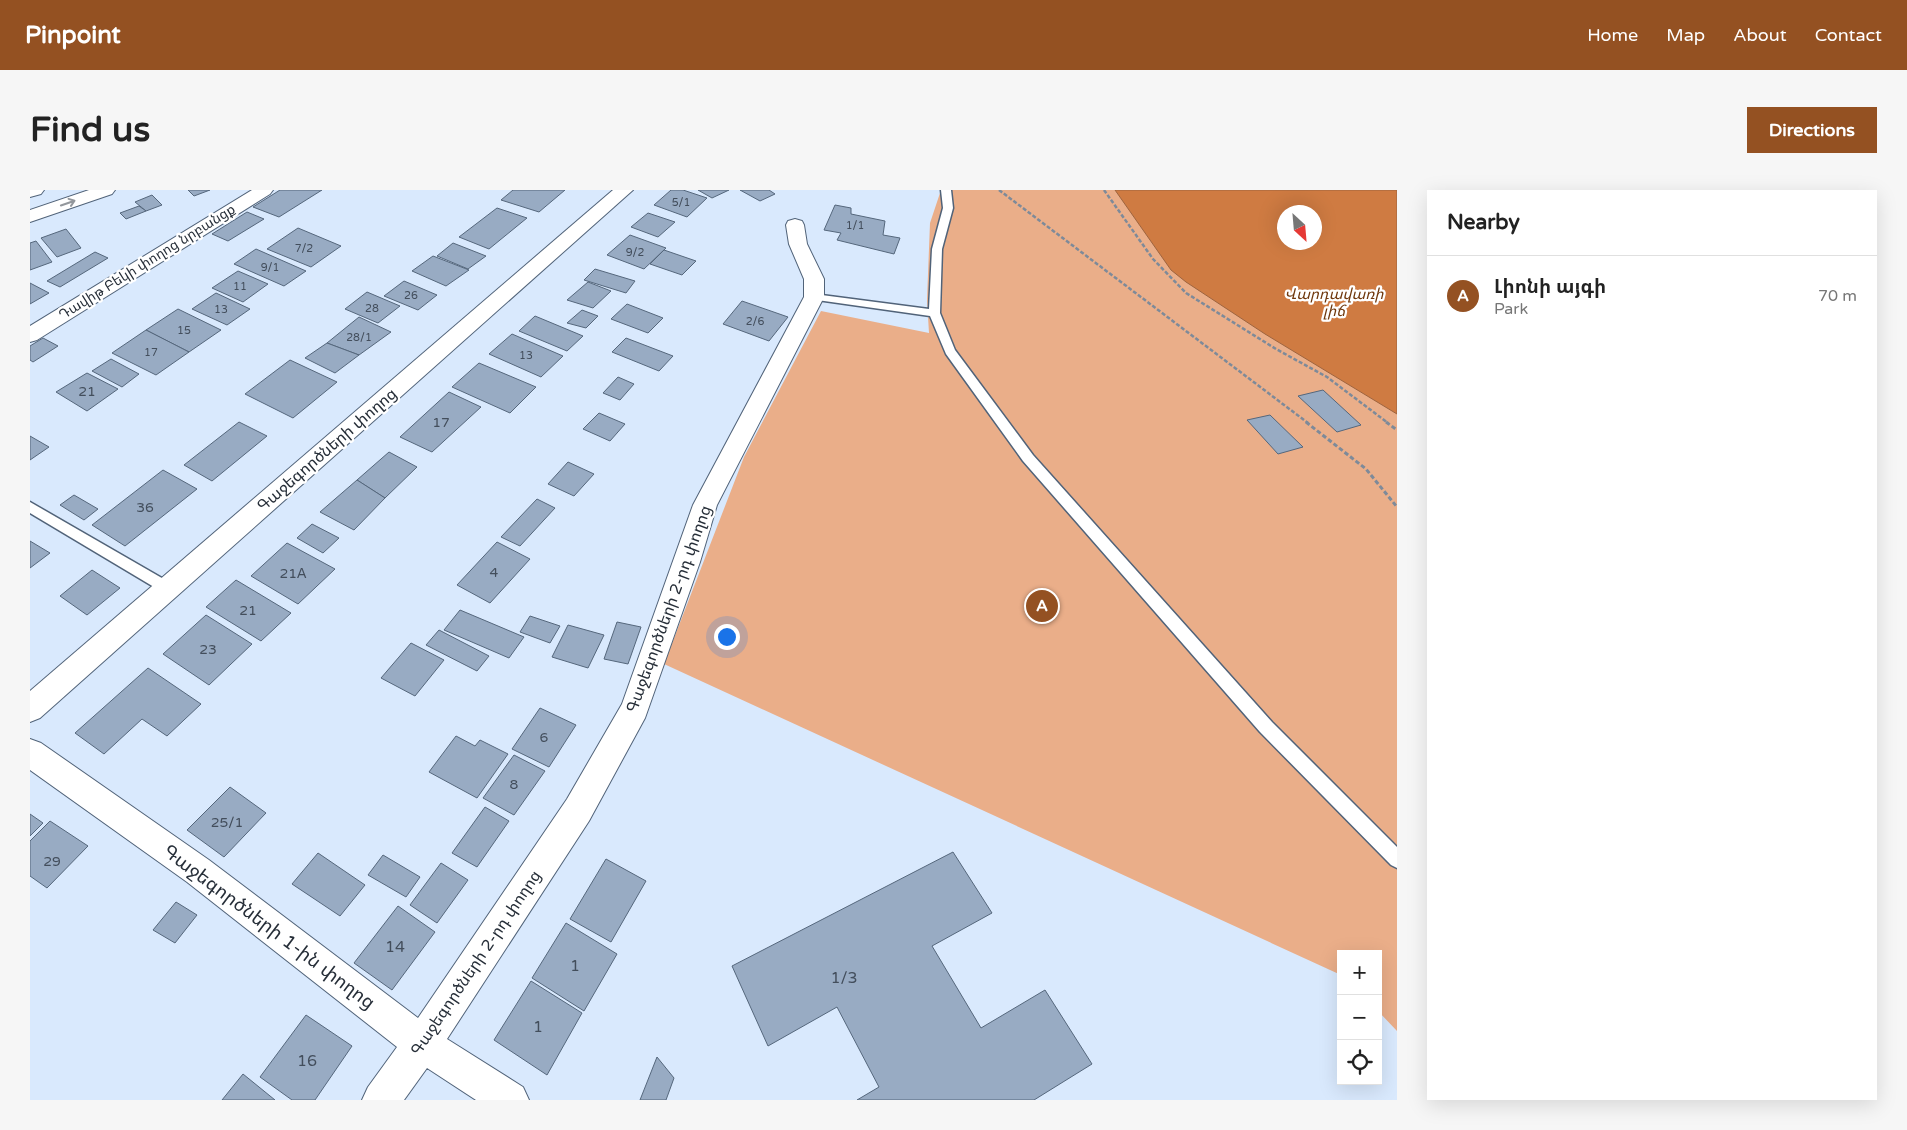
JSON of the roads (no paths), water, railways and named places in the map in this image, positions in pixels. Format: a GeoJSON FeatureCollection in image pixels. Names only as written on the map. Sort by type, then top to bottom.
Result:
{"type":"FeatureCollection","features":[{"type":"Feature","properties":{"kind":"street"},"geometry":{"type":"LineString","coordinates":[[30,192],[34,190]]}},
{"type":"Feature","properties":{"kind":"street"},"geometry":{"type":"LineString","coordinates":[[30,216],[106,190]]}},
{"type":"Feature","properties":{"kind":"street","name":"Դավիթ Բեկի փողոց նրբանցք"},"geometry":{"type":"LineString","coordinates":[[30,335],[264,190]]}},
{"type":"Feature","properties":{"kind":"street","name":"Գաջեգործների փողոց"},"geometry":{"type":"LineString","coordinates":[[30,709],[624,190]]}},
{"type":"Feature","properties":{"kind":"street"},"geometry":{"type":"LineString","coordinates":[[795,225],[798,244],[814,279],[814,298]]}},
{"type":"Feature","properties":{"kind":"street","name":"Գաջեգործների 2-րդ փողոց"},"geometry":{"type":"LineString","coordinates":[[381,1100],[422,1044],[578,810],[635,709],[688,562],[705,505],[759,399],[814,298]]}},
{"type":"Feature","properties":{"kind":"street","name":"Գաջեգործների 1-ին փողոց"},"geometry":{"type":"LineString","coordinates":[[30,753],[198,872],[422,1044],[510,1100]]}},
{"type":"Feature","properties":{"kind":"lane"},"geometry":{"type":"LineString","coordinates":[[946,190],[948,208],[936,249],[934,313],[950,351],[1028,458],[1266,727],[1397,859]]}},
{"type":"Feature","properties":{"kind":"lane"},"geometry":{"type":"LineString","coordinates":[[814,298],[934,313]]}},
{"type":"Feature","properties":{"kind":"lane"},"geometry":{"type":"LineString","coordinates":[[30,507],[169,589]]}},
{"type":"Feature","properties":{"kind":"water","name":"Վարդավառի լիճ"},"geometry":{"type":"Polygon","coordinates":[[[1115,190],[1397,190],[1397,414],[1265,334],[1171,270],[1115,190]]]}},
{"type":"Feature","properties":{"kind":"place","name":"Լիոնի այգի"},"geometry":{"type":"Point","coordinates":[1042,606]}}]}
